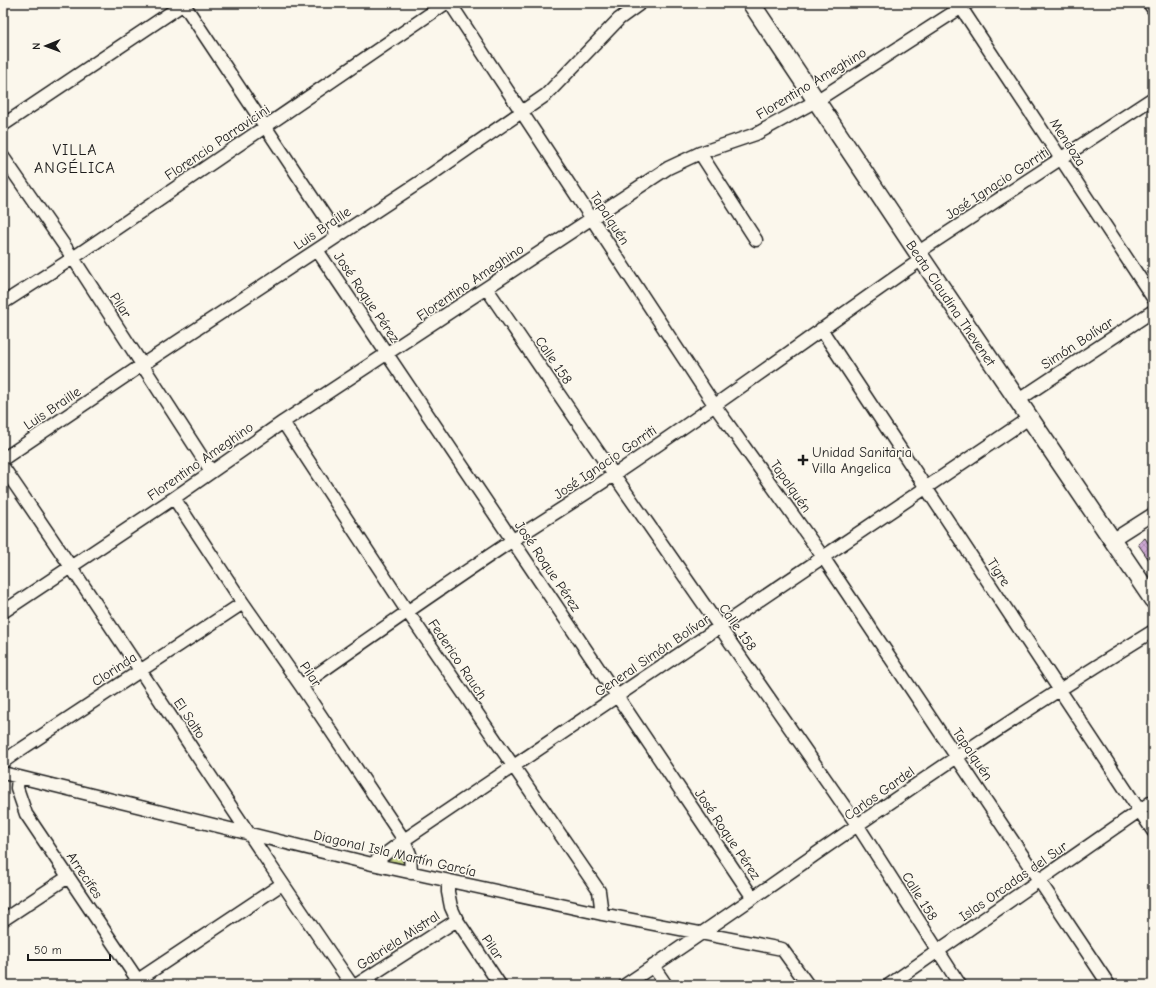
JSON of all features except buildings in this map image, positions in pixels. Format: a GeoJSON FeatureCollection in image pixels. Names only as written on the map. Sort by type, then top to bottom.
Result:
{"type":"FeatureCollection","features":[{"type":"Feature","properties":{"kind":"main road","name":"Beata Claudina Thevenet"},"geometry":{"type":"LineString","coordinates":[[751,3],[919,256],[1153,600]]}},
{"type":"Feature","properties":{"kind":"street","name":"José Roque Pérez"},"geometry":{"type":"LineString","coordinates":[[184,3],[338,236]]}},
{"type":"Feature","properties":{"kind":"street"},"geometry":{"type":"LineString","coordinates":[[3,125],[184,3]]}},
{"type":"Feature","properties":{"kind":"street","name":"Florencio Parravicini"},"geometry":{"type":"LineString","coordinates":[[3,303],[73,258],[446,3]]}},
{"type":"Feature","properties":{"kind":"street","name":"Tapalquén"},"geometry":{"type":"LineString","coordinates":[[450,3],[715,406],[823,557],[1109,985]]}},
{"type":"Feature","properties":{"kind":"street","name":"Luis Braille"},"geometry":{"type":"LineString","coordinates":[[3,459],[546,96],[619,19],[641,3]]}},
{"type":"Feature","properties":{"kind":"street"},"geometry":{"type":"LineString","coordinates":[[1149,3],[1153,9]]}},
{"type":"Feature","properties":{"kind":"street","name":"Florentino Ameghino"},"geometry":{"type":"LineString","coordinates":[[3,612],[174,498],[283,422],[387,355],[668,168],[700,153],[756,134],[816,102],[962,4]]}},
{"type":"Feature","properties":{"kind":"street","name":"Mendoza"},"geometry":{"type":"LineString","coordinates":[[962,4],[1153,298]]}},
{"type":"Feature","properties":{"kind":"street","name":"José Ignacio Gorriti"},"geometry":{"type":"LineString","coordinates":[[301,686],[407,611],[512,540],[614,475],[715,406],[919,256],[1061,158],[1153,98]]}},
{"type":"Feature","properties":{"kind":"street"},"geometry":{"type":"LineString","coordinates":[[700,153],[756,240]]}},
{"type":"Feature","properties":{"kind":"street","name":"Pilar"},"geometry":{"type":"LineString","coordinates":[[3,157],[73,258],[211,471]]}},
{"type":"Feature","properties":{"kind":"street","name":"José Roque Pérez"},"geometry":{"type":"LineString","coordinates":[[317,250],[753,898]]}},
{"type":"Feature","properties":{"kind":"street","name":"Calle 158"},"geometry":{"type":"LineString","coordinates":[[487,289],[614,475],[858,826],[937,952],[960,985]]}},
{"type":"Feature","properties":{"kind":"street","name":"Simón Bolívar"},"geometry":{"type":"LineString","coordinates":[[1017,401],[1153,311]]}},
{"type":"Feature","properties":{"kind":"street","name":"Tigre"},"geometry":{"type":"LineString","coordinates":[[821,329],[1153,831]]}},
{"type":"Feature","properties":{"kind":"street","name":"General Simón Bolívar"},"geometry":{"type":"LineString","coordinates":[[372,864],[404,840],[1029,418]]}},
{"type":"Feature","properties":{"kind":"street","name":"Federico Rauch"},"geometry":{"type":"LineString","coordinates":[[283,422],[407,611],[599,891],[602,914]]}},
{"type":"Feature","properties":{"kind":"street","name":"El Salto"},"geometry":{"type":"LineString","coordinates":[[3,466],[72,566],[248,834],[352,985]]}},
{"type":"Feature","properties":{"kind":"street","name":"Pilar"},"geometry":{"type":"LineString","coordinates":[[174,498],[243,603],[301,686],[404,840],[410,854],[411,873]]}},
{"type":"Feature","properties":{"kind":"street"},"geometry":{"type":"LineString","coordinates":[[1112,540],[1153,514]]}},
{"type":"Feature","properties":{"kind":"street","name":"Clorinda"},"geometry":{"type":"LineString","coordinates":[[3,762],[243,603]]}},
{"type":"Feature","properties":{"kind":"street","name":"Carlos Gardel"},"geometry":{"type":"LineString","coordinates":[[624,985],[703,934],[957,757],[1059,690],[1153,631]]}},
{"type":"Feature","properties":{"kind":"street","name":"Diagonal Isla Martín García"},"geometry":{"type":"LineString","coordinates":[[3,773],[411,873],[602,914],[782,949],[808,985]]}},
{"type":"Feature","properties":{"kind":"street","name":"Arrecifes"},"geometry":{"type":"LineString","coordinates":[[18,777],[17,788],[26,814],[137,983]]}},
{"type":"Feature","properties":{"kind":"street","name":"Islas Orcadas del Sur"},"geometry":{"type":"LineString","coordinates":[[889,985],[1153,801]]}},
{"type":"Feature","properties":{"kind":"street"},"geometry":{"type":"LineString","coordinates":[[3,920],[68,877]]}},
{"type":"Feature","properties":{"kind":"street","name":"Pilar"},"geometry":{"type":"LineString","coordinates":[[448,881],[450,902],[457,920],[500,985]]}},
{"type":"Feature","properties":{"kind":"street"},"geometry":{"type":"LineString","coordinates":[[137,983],[282,884]]}},
{"type":"Feature","properties":{"kind":"street","name":"Gabriela Mistral"},"geometry":{"type":"LineString","coordinates":[[356,985],[457,920]]}},
{"type":"Feature","properties":{"kind":"street"},"geometry":{"type":"LineString","coordinates":[[653,966],[666,985]]}},
{"type":"Feature","properties":{"kind":"green space"},"geometry":{"type":"Polygon","coordinates":[[[397,851],[404,864],[383,859],[397,851]]]}},
{"type":"Feature","properties":{"kind":"place","name":"Unidad Sanitaria Villa Angelica"},"geometry":{"type":"Point","coordinates":[803,460]}},
{"type":"Feature","properties":{"kind":"district","name":"VILLA ANGÉLICA"},"geometry":{"type":"Point","coordinates":[75,158]}}]}
